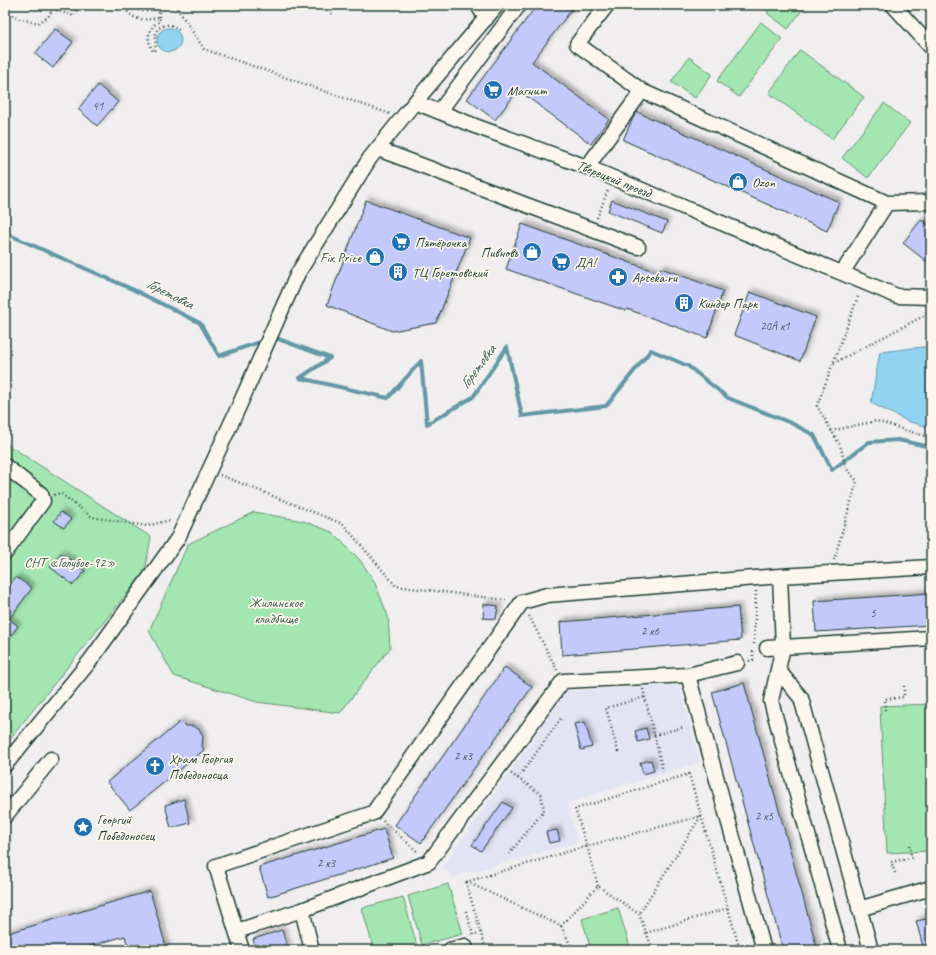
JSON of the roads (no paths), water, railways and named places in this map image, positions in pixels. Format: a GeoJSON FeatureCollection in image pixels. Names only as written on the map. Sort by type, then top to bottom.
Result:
{"type":"FeatureCollection","features":[{"type":"Feature","properties":{"kind":"lane"},"geometry":{"type":"LineString","coordinates":[[478,5],[486,19]]}},
{"type":"Feature","properties":{"kind":"lane"},"geometry":{"type":"LineString","coordinates":[[5,765],[90,661],[178,538],[265,349],[298,273],[370,158],[401,118],[497,5]]}},
{"type":"Feature","properties":{"kind":"lane"},"geometry":{"type":"LineString","coordinates":[[439,112],[519,5]]}},
{"type":"Feature","properties":{"kind":"lane"},"geometry":{"type":"LineString","coordinates":[[607,5],[577,44],[642,92],[887,204],[931,202]]}},
{"type":"Feature","properties":{"kind":"lane"},"geometry":{"type":"LineString","coordinates":[[893,5],[931,47]]}},
{"type":"Feature","properties":{"kind":"lane"},"geometry":{"type":"LineString","coordinates":[[587,167],[642,92]]}},
{"type":"Feature","properties":{"kind":"lane","name":"Тверецкий проезд"},"geometry":{"type":"LineString","coordinates":[[415,102],[475,126],[587,167],[897,296],[931,297]]}},
{"type":"Feature","properties":{"kind":"lane"},"geometry":{"type":"LineString","coordinates":[[378,148],[638,248]]}},
{"type":"Feature","properties":{"kind":"lane"},"geometry":{"type":"LineString","coordinates":[[842,273],[887,204]]}},
{"type":"Feature","properties":{"kind":"lane"},"geometry":{"type":"LineString","coordinates":[[5,466],[38,491],[42,497],[41,505],[5,553]]}},
{"type":"Feature","properties":{"kind":"lane"},"geometry":{"type":"LineString","coordinates":[[242,950],[216,866],[374,813],[522,602],[547,595],[780,576],[931,567]]}},
{"type":"Feature","properties":{"kind":"lane"},"geometry":{"type":"LineString","coordinates":[[780,576],[783,647],[772,702],[840,950]]}},
{"type":"Feature","properties":{"kind":"lane"},"geometry":{"type":"LineString","coordinates":[[767,648],[931,638]]}},
{"type":"Feature","properties":{"kind":"lane"},"geometry":{"type":"LineString","coordinates":[[237,931],[302,910],[429,862],[562,681],[688,675],[737,663]]}},
{"type":"Feature","properties":{"kind":"lane"},"geometry":{"type":"LineString","coordinates":[[778,670],[800,698],[870,950]]}},
{"type":"Feature","properties":{"kind":"lane"},"geometry":{"type":"LineString","coordinates":[[688,675],[764,950]]}},
{"type":"Feature","properties":{"kind":"lane"},"geometry":{"type":"LineString","coordinates":[[5,816],[51,759]]}},
{"type":"Feature","properties":{"kind":"lane"},"geometry":{"type":"LineString","coordinates":[[859,909],[931,888]]}},
{"type":"Feature","properties":{"kind":"lane"},"geometry":{"type":"LineString","coordinates":[[302,910],[312,950]]}},
{"type":"Feature","properties":{"kind":"lane"},"geometry":{"type":"LineString","coordinates":[[450,950],[465,946],[466,950]]}},
{"type":"Feature","properties":{"kind":"water"},"geometry":{"type":"Polygon","coordinates":[[[169,28],[174,29],[180,35],[180,45],[174,51],[169,52],[164,51],[158,45],[157,40],[158,35],[164,29],[169,28]]]}},
{"type":"Feature","properties":{"kind":"water"},"geometry":{"type":"Polygon","coordinates":[[[931,346],[931,428],[907,421],[871,403],[880,352],[931,346]]]}},
{"type":"Feature","properties":{"kind":"waterway","name":"Горетовка"},"geometry":{"type":"LineString","coordinates":[[5,233],[134,290],[200,323],[219,356],[265,340]]}},
{"type":"Feature","properties":{"kind":"waterway","name":"Горетовка"},"geometry":{"type":"LineString","coordinates":[[273,337],[330,358],[300,378],[388,398],[421,361],[427,424],[473,397],[507,347],[522,416],[606,406],[651,350],[688,366],[728,398],[791,423],[814,435],[832,470],[869,442],[898,440],[931,447]]}},
{"type":"Feature","properties":{"kind":"place","name":"Магнит"},"geometry":{"type":"Point","coordinates":[493,90]}},
{"type":"Feature","properties":{"kind":"place","name":"Ozon"},"geometry":{"type":"Point","coordinates":[738,182]}},
{"type":"Feature","properties":{"kind":"place","name":"Пятёрочка"},"geometry":{"type":"Point","coordinates":[401,242]}},
{"type":"Feature","properties":{"kind":"place","name":"Пивновъ"},"geometry":{"type":"Point","coordinates":[532,252]}},
{"type":"Feature","properties":{"kind":"place","name":"Fix Price"},"geometry":{"type":"Point","coordinates":[375,257]}},
{"type":"Feature","properties":{"kind":"place","name":"ДА!"},"geometry":{"type":"Point","coordinates":[561,262]}},
{"type":"Feature","properties":{"kind":"place","name":"ТЦ Горетовский"},"geometry":{"type":"Point","coordinates":[398,272]}},
{"type":"Feature","properties":{"kind":"place","name":"Apteka.ru"},"geometry":{"type":"Point","coordinates":[618,277]}},
{"type":"Feature","properties":{"kind":"place","name":"Киндер Парк"},"geometry":{"type":"Point","coordinates":[684,303]}},
{"type":"Feature","properties":{"kind":"place","name":"Храм Георгия Победоносца"},"geometry":{"type":"Point","coordinates":[155,766]}},
{"type":"Feature","properties":{"kind":"place","name":"Георгий Победоносец"},"geometry":{"type":"Point","coordinates":[83,827]}},
{"type":"Feature","properties":{"kind":"park label","name":"СНТ «Голубое-92»"},"geometry":{"type":"Point","coordinates":[70,562]}},
{"type":"Feature","properties":{"kind":"park label","name":"Жилинское кладбище"},"geometry":{"type":"Point","coordinates":[276,610]}}]}
